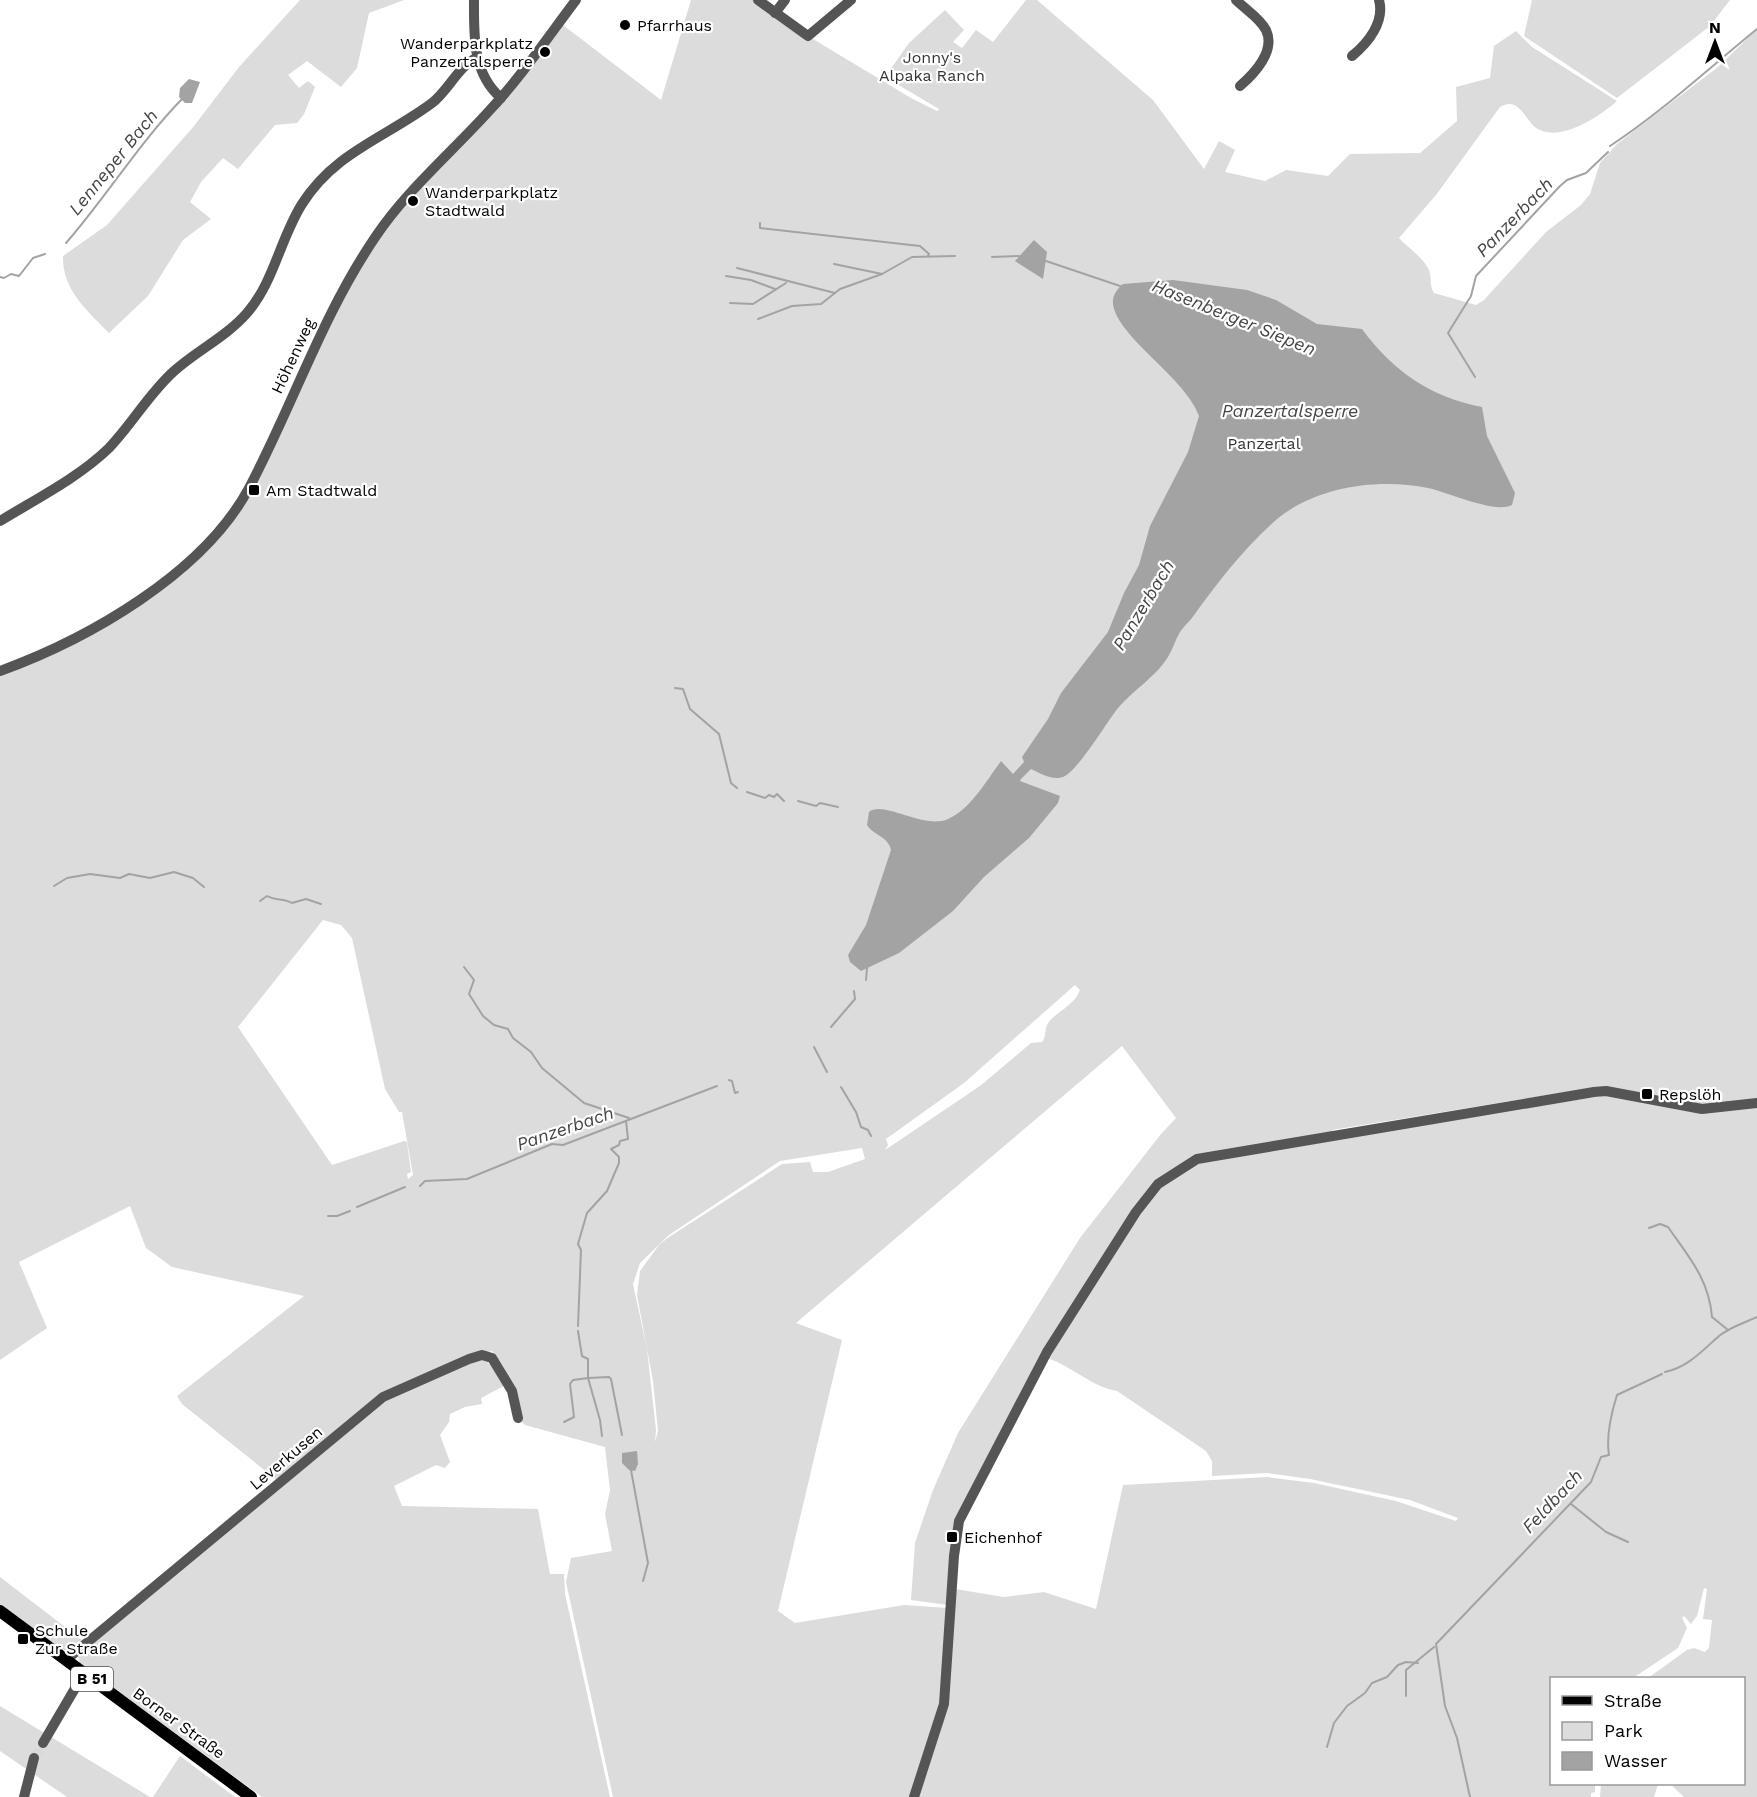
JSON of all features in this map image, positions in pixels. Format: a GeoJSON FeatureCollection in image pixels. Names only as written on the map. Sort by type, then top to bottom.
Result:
{"type":"FeatureCollection","features":[{"type":"Feature","properties":{"kind":"main road","name":"Borner Straße"},"geometry":{"type":"LineString","coordinates":[[0,1611],[251,1797]]}},
{"type":"Feature","properties":{"kind":"street"},"geometry":{"type":"LineString","coordinates":[[474,0],[477,58],[487,81],[501,98]]}},
{"type":"Feature","properties":{"kind":"street","name":"Höhenweg"},"geometry":{"type":"LineString","coordinates":[[0,671],[51,651],[111,618],[179,569],[211,538],[249,488],[323,326],[356,266],[378,233],[410,194],[501,98],[576,0]]}},
{"type":"Feature","properties":{"kind":"street"},"geometry":{"type":"LineString","coordinates":[[758,0],[808,36],[851,0]]}},
{"type":"Feature","properties":{"kind":"street"},"geometry":{"type":"LineString","coordinates":[[775,13],[785,0]]}},
{"type":"Feature","properties":{"kind":"street"},"geometry":{"type":"LineString","coordinates":[[1236,0],[1260,22],[1268,36],[1266,52],[1257,69],[1240,86]]}},
{"type":"Feature","properties":{"kind":"street"},"geometry":{"type":"LineString","coordinates":[[1352,56],[1368,40],[1377,23],[1381,11],[1379,0]]}},
{"type":"Feature","properties":{"kind":"street"},"geometry":{"type":"LineString","coordinates":[[0,521],[76,474],[106,450],[171,374],[241,319],[265,287],[295,215],[329,169],[431,104],[449,88],[470,61],[477,58]]}},
{"type":"Feature","properties":{"kind":"street"},"geometry":{"type":"LineString","coordinates":[[914,1797],[941,1718],[946,1693],[954,1556],[959,1521],[1047,1352],[1148,1196],[1167,1177],[1197,1159],[1594,1092],[1606,1091],[1702,1109],[1757,1103]]}},
{"type":"Feature","properties":{"kind":"street","name":"Leverkusen"},"geometry":{"type":"LineString","coordinates":[[66,1659],[392,1391],[469,1359],[486,1356],[492,1358],[508,1384],[518,1418]]}},
{"type":"Feature","properties":{"kind":"street"},"geometry":{"type":"LineString","coordinates":[[43,1743],[84,1673]]}},
{"type":"Feature","properties":{"kind":"street"},"geometry":{"type":"LineString","coordinates":[[24,1797],[34,1758]]}},
{"type":"Feature","properties":{"kind":"green space"},"geometry":{"type":"Polygon","coordinates":[[[300,0],[404,0],[369,13],[357,68],[341,87],[307,61],[288,75],[299,88],[308,81],[315,87],[304,114],[297,123],[275,125],[238,169],[223,158],[201,182],[190,202],[211,219],[183,240],[148,296],[109,333],[85,308],[72,290],[64,268],[63,256],[107,225],[194,126],[239,67],[300,0]]]}},
{"type":"Feature","properties":{"kind":"green space"},"geometry":{"type":"Polygon","coordinates":[[[691,0],[758,0],[808,36],[911,98],[937,111],[939,109],[885,77],[909,43],[945,10],[964,30],[953,42],[962,48],[976,30],[993,42],[1026,0],[1037,0],[1153,100],[1204,169],[1219,141],[1235,150],[1225,172],[1265,181],[1286,170],[1328,176],[1350,154],[1420,153],[1457,121],[1456,87],[1490,78],[1494,46],[1516,31],[1532,47],[1617,101],[1581,125],[1570,130],[1549,133],[1535,127],[1518,107],[1507,104],[1500,107],[1436,195],[1399,238],[1426,265],[1434,293],[1476,305],[1484,300],[1546,232],[1581,205],[1590,194],[1600,163],[1617,144],[1718,67],[1757,29],[1757,1101],[1734,1105],[1687,1105],[1622,1090],[1596,1087],[1332,1130],[1341,1137],[1608,1095],[1696,1111],[1757,1106],[1757,1797],[1684,1797],[1671,1785],[1745,1785],[1745,1677],[1649,1677],[1687,1650],[1694,1648],[1705,1652],[1709,1648],[1712,1620],[1703,1619],[1707,1589],[1704,1588],[1697,1616],[1691,1624],[1684,1616],[1682,1618],[1687,1628],[1678,1648],[1634,1677],[1550,1677],[1550,1785],[1595,1785],[1595,1792],[1591,1793],[1591,1797],[917,1797],[947,1708],[955,1589],[1004,1597],[1044,1592],[1096,1609],[1123,1485],[1267,1477],[1314,1483],[1396,1501],[1456,1521],[1458,1518],[1410,1500],[1310,1479],[1267,1473],[1212,1476],[1212,1461],[1206,1451],[1117,1391],[1099,1385],[1047,1358],[1142,1208],[1171,1177],[1200,1162],[1195,1158],[1171,1171],[1149,1191],[1050,1342],[961,1508],[952,1542],[948,1605],[911,1600],[915,1543],[933,1490],[958,1433],[1080,1238],[1176,1118],[1122,1046],[796,1323],[842,1340],[778,1611],[795,1623],[904,1605],[948,1608],[945,1679],[939,1714],[912,1797],[613,1797],[566,1582],[571,1558],[612,1551],[605,1514],[610,1490],[605,1447],[525,1425],[518,1418],[511,1382],[492,1351],[467,1358],[470,1361],[485,1360],[499,1372],[506,1385],[481,1398],[482,1404],[465,1407],[450,1414],[449,1422],[440,1435],[450,1462],[445,1468],[436,1465],[394,1486],[402,1506],[538,1509],[550,1574],[564,1574],[565,1594],[610,1797],[262,1797],[80,1663],[78,1656],[81,1650],[382,1401],[380,1396],[278,1481],[182,1404],[177,1396],[304,1296],[172,1267],[146,1248],[130,1206],[19,1262],[47,1328],[0,1360],[0,671],[71,641],[139,601],[200,551],[226,522],[253,481],[325,323],[362,256],[389,218],[416,187],[508,90],[559,22],[661,100],[691,0]],[[323,920],[238,1027],[332,1165],[404,1141],[407,1142],[411,1172],[407,1174],[408,1179],[413,1175],[402,1112],[399,1112],[385,1089],[352,938],[341,925],[323,920]],[[1075,985],[964,1083],[886,1139],[888,1145],[885,1150],[980,1086],[1031,1043],[1042,1042],[1048,1023],[1077,996],[1080,990],[1075,985]],[[862,1148],[780,1161],[669,1235],[640,1263],[633,1284],[647,1349],[656,1430],[655,1442],[658,1431],[653,1381],[637,1295],[640,1271],[659,1245],[669,1237],[782,1164],[810,1162],[813,1172],[828,1172],[865,1159],[862,1148]]]}},
{"type":"Feature","properties":{"kind":"green space"},"geometry":{"type":"Polygon","coordinates":[[[1532,0],[1730,0],[1710,26],[1617,98],[1524,36],[1532,0]]]}},
{"type":"Feature","properties":{"kind":"green space"},"geometry":{"type":"Polygon","coordinates":[[[0,1577],[82,1640],[70,1651],[63,1650],[0,1605],[0,1577]]]}},
{"type":"Feature","properties":{"kind":"green space"},"geometry":{"type":"Polygon","coordinates":[[[0,1706],[150,1797],[67,1797],[0,1751],[0,1706]]]}},
{"type":"Feature","properties":{"kind":"green space"},"geometry":{"type":"Polygon","coordinates":[[[180,1756],[235,1797],[153,1797],[180,1756]]]}},
{"type":"Feature","properties":{"kind":"green space"},"geometry":{"type":"Polygon","coordinates":[[[1601,1785],[1658,1785],[1654,1797],[1600,1797],[1601,1785]]]}},
{"type":"Feature","properties":{"kind":"water"},"geometry":{"type":"Polygon","coordinates":[[[189,79],[200,82],[192,103],[185,103],[179,97],[180,88],[189,79]]]}},
{"type":"Feature","properties":{"kind":"water"},"geometry":{"type":"Polygon","coordinates":[[[1034,240],[1047,252],[1043,279],[1015,261],[1034,240]]]}},
{"type":"Feature","properties":{"kind":"water","name":"Panzertalsperre"},"geometry":{"type":"Polygon","coordinates":[[[1173,280],[1247,290],[1276,300],[1317,324],[1362,329],[1387,358],[1414,380],[1446,396],[1482,407],[1487,436],[1515,493],[1512,505],[1494,507],[1483,505],[1437,490],[1409,485],[1369,485],[1329,492],[1293,508],[1277,519],[1232,566],[1181,630],[1163,665],[1121,705],[1071,772],[1061,778],[1056,778],[1031,769],[1021,779],[1020,781],[1060,796],[1058,803],[1029,838],[984,877],[953,911],[899,953],[861,971],[850,962],[848,955],[866,925],[891,850],[887,842],[867,825],[869,812],[875,809],[884,810],[927,821],[948,819],[971,802],[1001,761],[1013,774],[1024,762],[1022,757],[1048,719],[1061,693],[1108,632],[1124,593],[1139,565],[1150,526],[1188,452],[1199,416],[1181,387],[1126,330],[1117,317],[1113,301],[1115,293],[1123,284],[1173,280]]]}},
{"type":"Feature","properties":{"kind":"water"},"geometry":{"type":"Polygon","coordinates":[[[637,1451],[638,1464],[635,1471],[629,1470],[622,1463],[622,1453],[637,1451]]]}},
{"type":"Feature","properties":{"kind":"waterway","name":"Panzerbach"},"geometry":{"type":"LineString","coordinates":[[1610,146],[1667,104],[1757,29]]}},
{"type":"Feature","properties":{"kind":"waterway","name":"Lenneper Bach"},"geometry":{"type":"LineString","coordinates":[[66,243],[152,133],[182,99]]}},
{"type":"Feature","properties":{"kind":"waterway","name":"Panzerbach"},"geometry":{"type":"LineString","coordinates":[[1475,377],[1448,333],[1471,296],[1476,276],[1560,186],[1567,180],[1586,173],[1608,152]]}},
{"type":"Feature","properties":{"kind":"waterway"},"geometry":{"type":"LineString","coordinates":[[760,223],[760,228],[920,246],[929,254],[928,256]]}},
{"type":"Feature","properties":{"kind":"waterway","name":"Lenneper Bach"},"geometry":{"type":"LineString","coordinates":[[0,277],[4,278],[11,274],[19,276],[33,258],[45,254]]}},
{"type":"Feature","properties":{"kind":"waterway","name":"Hasenberger Siepen"},"geometry":{"type":"LineString","coordinates":[[758,319],[792,306],[821,304],[840,289],[882,274],[912,257],[955,256]]}},
{"type":"Feature","properties":{"kind":"waterway","name":"Hasenberger Siepen"},"geometry":{"type":"LineString","coordinates":[[992,257],[1019,256]]}},
{"type":"Feature","properties":{"kind":"waterway","name":"Hasenberger Siepen"},"geometry":{"type":"LineString","coordinates":[[1046,261],[1123,287]]}},
{"type":"Feature","properties":{"kind":"waterway"},"geometry":{"type":"LineString","coordinates":[[834,264],[882,274]]}},
{"type":"Feature","properties":{"kind":"waterway"},"geometry":{"type":"LineString","coordinates":[[737,268],[835,293]]}},
{"type":"Feature","properties":{"kind":"waterway"},"geometry":{"type":"LineString","coordinates":[[726,276],[751,280],[775,289]]}},
{"type":"Feature","properties":{"kind":"waterway"},"geometry":{"type":"LineString","coordinates":[[730,303],[753,304],[786,283]]}},
{"type":"Feature","properties":{"kind":"waterway"},"geometry":{"type":"LineString","coordinates":[[675,688],[683,689],[690,709],[719,734],[731,783],[737,788]]}},
{"type":"Feature","properties":{"kind":"waterway"},"geometry":{"type":"LineString","coordinates":[[747,792],[765,798],[769,795],[774,797],[777,794],[784,801]]}},
{"type":"Feature","properties":{"kind":"waterway"},"geometry":{"type":"LineString","coordinates":[[798,801],[816,806],[820,803],[838,807]]}},
{"type":"Feature","properties":{"kind":"waterway"},"geometry":{"type":"LineString","coordinates":[[54,886],[67,878],[90,874],[120,878],[129,874],[150,878],[174,872],[193,878],[204,887]]}},
{"type":"Feature","properties":{"kind":"waterway"},"geometry":{"type":"LineString","coordinates":[[260,901],[267,896],[292,903],[306,899],[321,904]]}},
{"type":"Feature","properties":{"kind":"waterway"},"geometry":{"type":"LineString","coordinates":[[464,967],[474,980],[469,994],[483,1016],[494,1025],[508,1029],[513,1038],[531,1052],[542,1068],[584,1103],[629,1118]]}},
{"type":"Feature","properties":{"kind":"waterway","name":"Panzerbach"},"geometry":{"type":"LineString","coordinates":[[866,980],[867,968]]}},
{"type":"Feature","properties":{"kind":"waterway","name":"Panzerbach"},"geometry":{"type":"LineString","coordinates":[[831,1027],[855,999],[854,991]]}},
{"type":"Feature","properties":{"kind":"waterway"},"geometry":{"type":"LineString","coordinates":[[814,1047],[827,1072]]}},
{"type":"Feature","properties":{"kind":"waterway","name":"Panzerbach"},"geometry":{"type":"LineString","coordinates":[[729,1080],[732,1081],[735,1093],[738,1092]]}},
{"type":"Feature","properties":{"kind":"waterway","name":"Panzerbach"},"geometry":{"type":"LineString","coordinates":[[420,1186],[425,1181],[467,1179],[552,1144],[563,1145],[717,1086]]}},
{"type":"Feature","properties":{"kind":"waterway"},"geometry":{"type":"LineString","coordinates":[[841,1087],[856,1112],[861,1127],[868,1130],[871,1136]]}},
{"type":"Feature","properties":{"kind":"waterway"},"geometry":{"type":"LineString","coordinates":[[578,1326],[581,1250],[578,1244],[587,1213],[607,1191],[619,1163],[619,1157],[611,1149],[619,1145],[620,1141],[628,1139],[626,1121]]}},
{"type":"Feature","properties":{"kind":"waterway","name":"Panzerbach"},"geometry":{"type":"LineString","coordinates":[[357,1207],[405,1187]]}},
{"type":"Feature","properties":{"kind":"waterway","name":"Panzerbach"},"geometry":{"type":"LineString","coordinates":[[328,1216],[337,1216],[350,1211]]}},
{"type":"Feature","properties":{"kind":"waterway"},"geometry":{"type":"LineString","coordinates":[[1649,1228],[1660,1224],[1668,1227],[1702,1279],[1712,1317],[1728,1330]]}},
{"type":"Feature","properties":{"kind":"waterway","name":"Feldbach"},"geometry":{"type":"LineString","coordinates":[[1665,1372],[1688,1362],[1728,1330],[1757,1317]]}},
{"type":"Feature","properties":{"kind":"waterway"},"geometry":{"type":"LineString","coordinates":[[578,1331],[582,1356],[588,1359],[588,1378],[609,1377],[611,1379],[622,1435]]}},
{"type":"Feature","properties":{"kind":"waterway","name":"Feldbach"},"geometry":{"type":"LineString","coordinates":[[1470,1797],[1457,1738],[1445,1706],[1436,1644],[1591,1482],[1601,1457],[1609,1455],[1611,1416],[1617,1395],[1662,1374]]}},
{"type":"Feature","properties":{"kind":"waterway"},"geometry":{"type":"LineString","coordinates":[[564,1422],[574,1417],[570,1384],[573,1380],[588,1378],[600,1420],[602,1436]]}},
{"type":"Feature","properties":{"kind":"waterway"},"geometry":{"type":"LineString","coordinates":[[631,1470],[648,1563],[643,1581]]}},
{"type":"Feature","properties":{"kind":"waterway"},"geometry":{"type":"LineString","coordinates":[[1571,1504],[1606,1532],[1628,1542]]}},
{"type":"Feature","properties":{"kind":"waterway","name":"Feldbach"},"geometry":{"type":"LineString","coordinates":[[1406,1696],[1406,1670],[1434,1647]]}},
{"type":"Feature","properties":{"kind":"waterway","name":"Feldbach"},"geometry":{"type":"LineString","coordinates":[[1327,1747],[1334,1723],[1347,1706],[1365,1693],[1372,1683],[1387,1677],[1398,1665],[1406,1662],[1418,1663]]}},
{"type":"Feature","properties":{"kind":"tunnel"},"geometry":{"type":"LineString","coordinates":[[34,1758],[43,1743]]}},
{"type":"Feature","properties":{"kind":"place","name":"Pfarrhaus"},"geometry":{"type":"Point","coordinates":[625,25]}},
{"type":"Feature","properties":{"kind":"place","name":"Wanderparkplatz Panzertalsperre"},"geometry":{"type":"Point","coordinates":[545,52]}},
{"type":"Feature","properties":{"kind":"place","name":"Wanderparkplatz Stadtwald"},"geometry":{"type":"Point","coordinates":[413,201]}},
{"type":"Feature","properties":{"kind":"place","name":"Am Stadtwald"},"geometry":{"type":"Point","coordinates":[254,490]}},
{"type":"Feature","properties":{"kind":"place","name":"Repslöh"},"geometry":{"type":"Point","coordinates":[1647,1094]}},
{"type":"Feature","properties":{"kind":"place","name":"Eichenhof"},"geometry":{"type":"Point","coordinates":[952,1537]}},
{"type":"Feature","properties":{"kind":"place","name":"Schule Zur Straße"},"geometry":{"type":"Point","coordinates":[23,1639]}},
{"type":"Feature","properties":{"kind":"park label","name":"Jonny's Alpaka Ranch"},"geometry":{"type":"Point","coordinates":[932,66]}},
{"type":"Feature","properties":{"kind":"park label","name":"Panzertal"},"geometry":{"type":"Point","coordinates":[1264,443]}}]}
